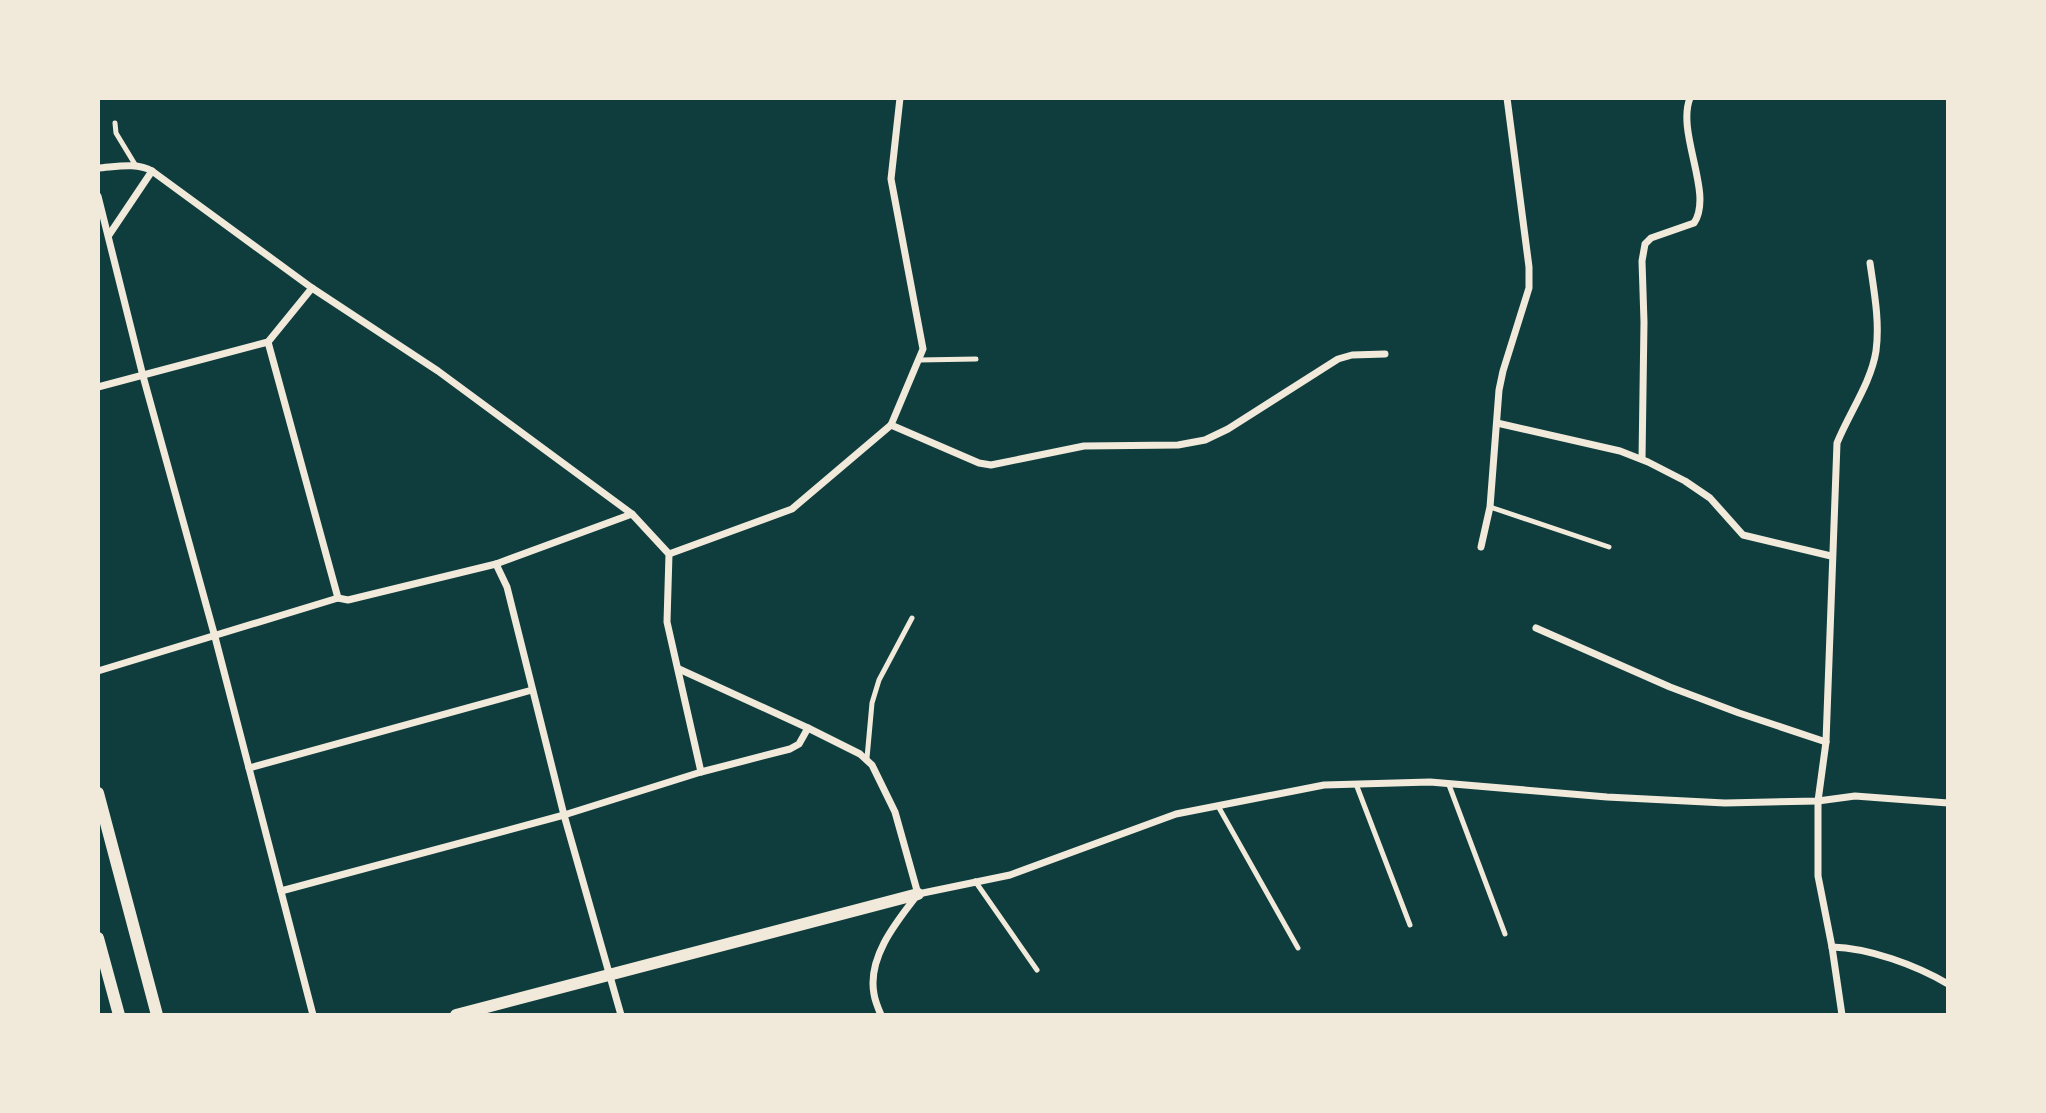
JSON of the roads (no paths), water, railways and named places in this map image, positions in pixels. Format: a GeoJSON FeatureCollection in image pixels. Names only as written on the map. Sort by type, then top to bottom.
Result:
{"type":"FeatureCollection","features":[{"type":"Feature","properties":{"kind":"street"},"geometry":{"type":"LineString","coordinates":[[669,554],[792,509],[891,425],[923,349],[891,179],[900,98]]}},
{"type":"Feature","properties":{"kind":"street"},"geometry":{"type":"LineString","coordinates":[[1481,547],[1490,508],[1503,371],[1529,288],[1529,267],[1507,98]]}},
{"type":"Feature","properties":{"kind":"street"},"geometry":{"type":"LineString","coordinates":[[1642,459],[1642,261],[1645,244],[1651,238],[1693,223],[1701,208],[1687,123],[1686,107],[1689,98]]}},
{"type":"Feature","properties":{"kind":"street"},"geometry":{"type":"LineString","coordinates":[[98,168],[136,166],[152,171],[312,288],[438,371],[632,514],[669,554],[667,622],[701,772]]}},
{"type":"Feature","properties":{"kind":"street"},"geometry":{"type":"LineString","coordinates":[[109,235],[152,171]]}},
{"type":"Feature","properties":{"kind":"street"},"geometry":{"type":"LineString","coordinates":[[98,196],[143,376],[215,637],[313,1015]]}},
{"type":"Feature","properties":{"kind":"street"},"geometry":{"type":"LineString","coordinates":[[1842,1015],[1818,876],[1818,801],[1826,742],[1837,443],[1859,398],[1876,353],[1877,331],[1870,262]]}},
{"type":"Feature","properties":{"kind":"street"},"geometry":{"type":"LineString","coordinates":[[98,387],[268,342],[312,288]]}},
{"type":"Feature","properties":{"kind":"street"},"geometry":{"type":"LineString","coordinates":[[268,342],[338,598]]}},
{"type":"Feature","properties":{"kind":"street"},"geometry":{"type":"LineString","coordinates":[[891,425],[979,463],[991,465],[1084,446],[1178,445],[1205,440],[1228,429],[1338,359],[1352,355],[1385,354]]}},
{"type":"Feature","properties":{"kind":"street"},"geometry":{"type":"LineString","coordinates":[[1497,423],[1620,451],[1642,459],[1685,481],[1710,498],[1743,534],[1832,556]]}},
{"type":"Feature","properties":{"kind":"street"},"geometry":{"type":"LineString","coordinates":[[98,671],[338,598],[348,600],[496,564],[632,514]]}},
{"type":"Feature","properties":{"kind":"street"},"geometry":{"type":"LineString","coordinates":[[496,564],[507,587],[564,816],[621,1015]]}},
{"type":"Feature","properties":{"kind":"street"},"geometry":{"type":"LineString","coordinates":[[1536,628],[1670,687],[1826,742]]}},
{"type":"Feature","properties":{"kind":"street"},"geometry":{"type":"LineString","coordinates":[[679,669],[867,758],[895,813],[918,894]]}},
{"type":"Feature","properties":{"kind":"street"},"geometry":{"type":"LineString","coordinates":[[249,768],[532,690]]}},
{"type":"Feature","properties":{"kind":"street"},"geometry":{"type":"LineString","coordinates":[[281,891],[564,816],[701,772],[796,747],[808,728]]}},
{"type":"Feature","properties":{"kind":"street"},"geometry":{"type":"LineString","coordinates":[[456,1015],[918,894],[1010,875],[1176,814],[1324,785],[1430,782],[1607,797],[1725,803],[1818,801],[1855,796],[1948,803]]}},
{"type":"Feature","properties":{"kind":"street"},"geometry":{"type":"LineString","coordinates":[[98,793],[157,1015]]}},
{"type":"Feature","properties":{"kind":"street"},"geometry":{"type":"LineString","coordinates":[[881,1015],[873,983],[878,959],[898,920],[918,894]]}},
{"type":"Feature","properties":{"kind":"street"},"geometry":{"type":"LineString","coordinates":[[98,938],[119,1015]]}},
{"type":"Feature","properties":{"kind":"street"},"geometry":{"type":"LineString","coordinates":[[1832,947],[1863,951],[1928,972],[1948,984]]}},
{"type":"Feature","properties":{"kind":"lane"},"geometry":{"type":"LineString","coordinates":[[116,123],[116,133],[136,166]]}},
{"type":"Feature","properties":{"kind":"lane"},"geometry":{"type":"LineString","coordinates":[[919,360],[976,359]]}},
{"type":"Feature","properties":{"kind":"lane"},"geometry":{"type":"LineString","coordinates":[[1490,508],[1609,547]]}},
{"type":"Feature","properties":{"kind":"lane"},"geometry":{"type":"LineString","coordinates":[[867,758],[872,702],[879,680],[912,618]]}},
{"type":"Feature","properties":{"kind":"lane"},"geometry":{"type":"LineString","coordinates":[[1356,784],[1410,925]]}},
{"type":"Feature","properties":{"kind":"lane"},"geometry":{"type":"LineString","coordinates":[[1449,785],[1505,934]]}},
{"type":"Feature","properties":{"kind":"lane"},"geometry":{"type":"LineString","coordinates":[[1218,806],[1298,948]]}},
{"type":"Feature","properties":{"kind":"lane"},"geometry":{"type":"LineString","coordinates":[[975,881],[1037,970]]}}]}
